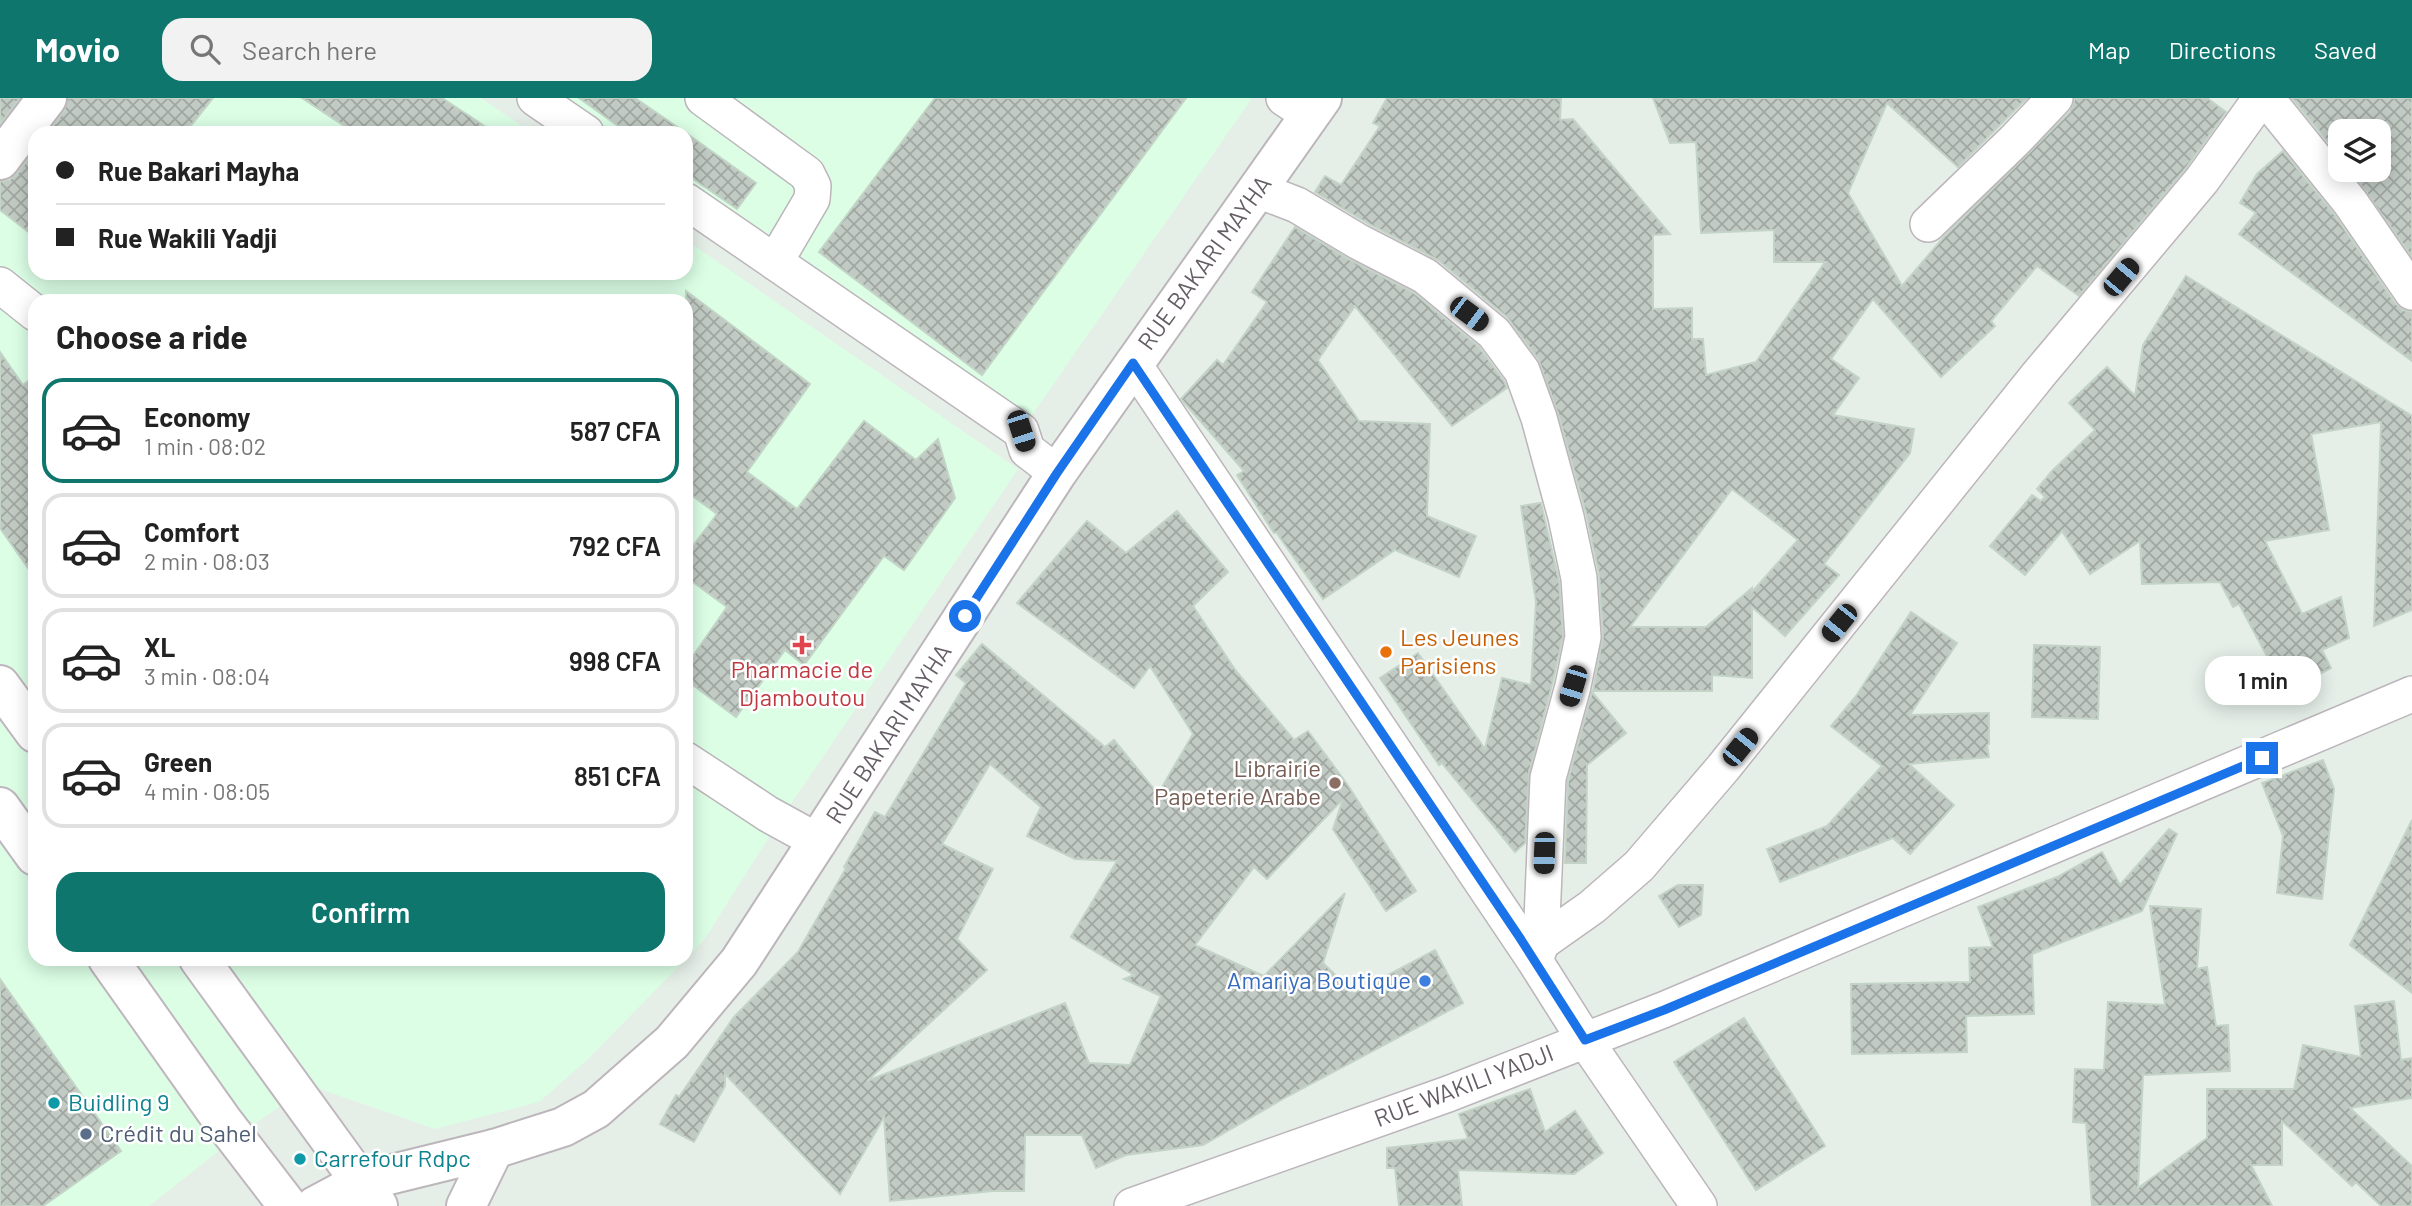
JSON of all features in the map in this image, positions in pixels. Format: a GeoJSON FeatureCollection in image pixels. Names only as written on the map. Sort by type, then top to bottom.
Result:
{"type":"FeatureCollection","features":[{"type":"Feature","properties":{"kind":"street"},"geometry":{"type":"LineString","coordinates":[[0,160],[47,98]]}},
{"type":"Feature","properties":{"kind":"street"},"geometry":{"type":"LineString","coordinates":[[535,98],[576,126]]}},
{"type":"Feature","properties":{"kind":"street"},"geometry":{"type":"LineString","coordinates":[[703,98],[807,174],[813,186],[813,199],[775,262]]}},
{"type":"Feature","properties":{"kind":"street"},"geometry":{"type":"LineString","coordinates":[[1928,224],[2014,141],[2054,98]]}},
{"type":"Feature","properties":{"kind":"street"},"geometry":{"type":"LineString","coordinates":[[1538,952],[1639,866],[1723,768],[2039,374],[2202,180],[2261,98]]}},
{"type":"Feature","properties":{"kind":"street"},"geometry":{"type":"LineString","coordinates":[[2266,98],[2350,202],[2412,292]]}},
{"type":"Feature","properties":{"kind":"street","name":"RUE BAKARI MAYHA"},"geometry":{"type":"LineString","coordinates":[[315,1206],[369,1194],[562,1127],[596,1109],[672,1042],[739,962],[1057,473],[1258,190],[1305,104]]}},
{"type":"Feature","properties":{"kind":"street"},"geometry":{"type":"LineString","coordinates":[[1258,190],[1297,205],[1359,242],[1425,276],[1494,333],[1522,371],[1539,418],[1566,517],[1579,578],[1583,637],[1548,778],[1538,952]]}},
{"type":"Feature","properties":{"kind":"street"},"geometry":{"type":"LineString","coordinates":[[693,206],[1021,431],[1027,450],[1057,473]]}},
{"type":"Feature","properties":{"kind":"street"},"geometry":{"type":"LineString","coordinates":[[0,285],[28,307]]}},
{"type":"Feature","properties":{"kind":"street"},"geometry":{"type":"LineString","coordinates":[[1133,363],[1538,952],[1585,1040],[1699,1206]]}},
{"type":"Feature","properties":{"kind":"street"},"geometry":{"type":"LineString","coordinates":[[0,685],[28,723]]}},
{"type":"Feature","properties":{"kind":"street","name":"RUE WAKILI YADJI"},"geometry":{"type":"LineString","coordinates":[[1132,1206],[1448,1094],[1676,1005],[2412,694]]}},
{"type":"Feature","properties":{"kind":"street"},"geometry":{"type":"LineString","coordinates":[[693,765],[768,814],[819,842]]}},
{"type":"Feature","properties":{"kind":"street"},"geometry":{"type":"LineString","coordinates":[[0,807],[28,846]]}},
{"type":"Feature","properties":{"kind":"street"},"geometry":{"type":"LineString","coordinates":[[113,966],[222,1120],[288,1206]]}},
{"type":"Feature","properties":{"kind":"street"},"geometry":{"type":"LineString","coordinates":[[204,966],[369,1194]]}},
{"type":"Feature","properties":{"kind":"street"},"geometry":{"type":"LineString","coordinates":[[466,1206],[494,1149]]}},
{"type":"Feature","properties":{"kind":"shaded area"},"geometry":{"type":"Polygon","coordinates":[[[0,98],[481,98],[522,126],[28,126],[28,280],[693,280],[693,245],[1018,469],[776,826],[704,940],[693,952],[693,294],[28,294],[28,966],[679,966],[587,1060],[539,1102],[435,1129],[320,1089],[297,1095],[248,1128],[149,1206],[0,1206],[0,98]]]}},
{"type":"Feature","properties":{"kind":"shaded area"},"geometry":{"type":"Polygon","coordinates":[[[535,98],[1252,98],[1021,431],[693,206],[693,126],[576,126],[535,98]]]}},
{"type":"Feature","properties":{"kind":"building"},"geometry":{"type":"Polygon","coordinates":[[[0,98],[20,98],[0,124],[0,98]]]}},
{"type":"Feature","properties":{"kind":"building"},"geometry":{"type":"Polygon","coordinates":[[[68,98],[213,98],[191,126],[53,126],[64,111],[68,98]]]}},
{"type":"Feature","properties":{"kind":"building"},"geometry":{"type":"Polygon","coordinates":[[[302,98],[442,98],[484,126],[344,126],[302,98]]]}},
{"type":"Feature","properties":{"kind":"building"},"geometry":{"type":"Polygon","coordinates":[[[579,98],[635,98],[676,126],[618,126],[579,98]]]}},
{"type":"Feature","properties":{"kind":"building"},"geometry":{"type":"Polygon","coordinates":[[[935,98],[1186,98],[982,375],[819,252],[935,98]]]}},
{"type":"Feature","properties":{"kind":"building"},"geometry":{"type":"Polygon","coordinates":[[[1387,98],[1561,98],[1560,120],[1573,119],[1670,234],[1653,235],[1653,309],[1692,308],[1692,339],[1703,339],[1706,375],[1756,362],[1825,262],[1774,262],[1774,230],[1701,233],[1696,142],[1670,143],[1653,98],[2027,98],[1958,167],[1887,103],[1848,193],[1902,286],[1943,238],[2070,112],[2075,98],[2207,98],[2226,112],[2186,168],[2079,296],[2037,266],[1991,321],[1995,326],[1941,377],[1873,299],[1831,359],[1859,378],[1833,415],[1914,429],[1910,453],[1824,564],[1839,575],[1785,636],[1752,607],[1752,678],[1712,675],[1712,691],[1593,691],[1603,636],[1599,574],[1586,513],[1558,413],[1538,359],[1507,317],[1438,260],[1315,192],[1325,176],[1341,185],[1380,126],[1373,123],[1387,98]],[[1732,489],[1630,627],[1706,627],[1752,588],[1752,592],[1798,540],[1732,489]]]}},
{"type":"Feature","properties":{"kind":"building"},"geometry":{"type":"Polygon","coordinates":[[[2292,98],[2412,98],[2412,257],[2359,182],[2391,182],[2391,119],[2328,119],[2328,142],[2292,98]]]}},
{"type":"Feature","properties":{"kind":"building"},"geometry":{"type":"Polygon","coordinates":[[[693,138],[756,183],[737,209],[693,179],[693,138]]]}},
{"type":"Feature","properties":{"kind":"building"},"geometry":{"type":"Polygon","coordinates":[[[2283,151],[2334,214],[2395,303],[2403,310],[2412,312],[2412,361],[2239,234],[2256,213],[2240,203],[2257,174],[2283,151]]]}},
{"type":"Feature","properties":{"kind":"building"},"geometry":{"type":"Polygon","coordinates":[[[28,159],[28,232],[0,210],[0,181],[9,180],[28,159]]]}},
{"type":"Feature","properties":{"kind":"building"},"geometry":{"type":"Polygon","coordinates":[[[1295,227],[1350,260],[1414,293],[1479,347],[1504,381],[1507,388],[1452,426],[1355,306],[1318,360],[1359,421],[1430,424],[1427,516],[1476,536],[1459,577],[1395,550],[1323,599],[1276,532],[1274,533],[1237,475],[1244,471],[1181,399],[1217,360],[1223,365],[1267,302],[1252,292],[1295,227]]]}},
{"type":"Feature","properties":{"kind":"building"},"geometry":{"type":"Polygon","coordinates":[[[2186,276],[2412,416],[2412,610],[2374,626],[2381,422],[2311,434],[2329,530],[2265,541],[2302,614],[2341,597],[2349,638],[2322,650],[2331,668],[2286,692],[2239,604],[2233,607],[2220,582],[2142,584],[2140,541],[2090,574],[2062,531],[2025,575],[1990,546],[2032,495],[2041,501],[2045,497],[2037,489],[2095,430],[2069,403],[2107,367],[2135,396],[2143,345],[2186,276]]]}},
{"type":"Feature","properties":{"kind":"building"},"geometry":{"type":"Polygon","coordinates":[[[693,296],[810,384],[747,472],[797,509],[864,421],[916,460],[938,439],[955,498],[904,570],[884,556],[804,665],[785,650],[736,717],[693,685],[693,656],[727,607],[693,582],[693,546],[717,514],[693,496],[693,296]]]}},
{"type":"Feature","properties":{"kind":"building"},"geometry":{"type":"Polygon","coordinates":[[[0,352],[23,385],[28,381],[28,568],[0,528],[0,352]]]}},
{"type":"Feature","properties":{"kind":"building"},"geometry":{"type":"Polygon","coordinates":[[[1541,503],[1559,581],[1563,636],[1529,773],[1525,843],[1515,852],[1442,763],[1439,765],[1380,678],[1418,653],[1485,749],[1502,678],[1531,685],[1536,602],[1521,506],[1541,503]]]}},
{"type":"Feature","properties":{"kind":"building"},"geometry":{"type":"Polygon","coordinates":[[[1177,511],[1228,572],[1193,606],[1236,671],[1294,740],[1308,731],[1347,784],[1416,891],[1386,911],[1333,829],[1343,799],[1267,879],[1254,867],[1195,945],[1264,976],[1345,893],[1323,963],[1354,993],[1435,950],[1463,1003],[1288,1096],[1203,1145],[1126,1155],[1096,1168],[1082,1135],[1025,1135],[1024,1191],[993,1191],[890,1201],[884,1117],[840,1194],[725,1074],[725,1086],[694,1142],[660,1124],[676,1095],[679,1097],[734,1017],[798,952],[875,812],[885,817],[966,683],[956,675],[982,644],[1105,747],[1114,740],[1158,794],[1193,734],[1150,666],[1134,688],[1017,603],[1087,521],[1126,553],[1177,511]],[[990,764],[942,844],[993,869],[957,939],[987,970],[867,1081],[1065,1003],[1089,1063],[1130,1065],[1161,996],[1124,979],[1134,975],[1071,937],[1117,861],[1075,859],[1027,836],[1041,807],[990,764]]]}},
{"type":"Feature","properties":{"kind":"building"},"geometry":{"type":"Polygon","coordinates":[[[1911,612],[1957,643],[1910,715],[1989,713],[1989,757],[1909,764],[1954,805],[1910,854],[1893,838],[1780,882],[1767,849],[1827,826],[1882,766],[1831,726],[1856,696],[1911,612]]]}},
{"type":"Feature","properties":{"kind":"building"},"geometry":{"type":"Polygon","coordinates":[[[2034,645],[2100,647],[2098,719],[2032,717],[2034,645]]]}},
{"type":"Feature","properties":{"kind":"building"},"geometry":{"type":"Polygon","coordinates":[[[1592,692],[1626,733],[1587,765],[1586,863],[1565,863],[1568,781],[1592,692]]]}},
{"type":"Feature","properties":{"kind":"building"},"geometry":{"type":"Polygon","coordinates":[[[2323,760],[2334,789],[2322,899],[2277,893],[2283,836],[2262,783],[2323,760]]]}},
{"type":"Feature","properties":{"kind":"building"},"geometry":{"type":"Polygon","coordinates":[[[2412,820],[2412,993],[2350,945],[2412,820]]]}},
{"type":"Feature","properties":{"kind":"building"},"geometry":{"type":"Polygon","coordinates":[[[2169,829],[2177,834],[2142,911],[2032,954],[2034,1014],[1966,1016],[1967,1052],[1852,1054],[1851,984],[1970,982],[1969,948],[1993,947],[1978,907],[2057,877],[2102,852],[2120,885],[2169,829]]]}},
{"type":"Feature","properties":{"kind":"building"},"geometry":{"type":"Polygon","coordinates":[[[1678,885],[1703,885],[1701,915],[1679,927],[1659,896],[1678,885]]]}},
{"type":"Feature","properties":{"kind":"building"},"geometry":{"type":"Polygon","coordinates":[[[2150,906],[2201,909],[2197,969],[2207,967],[2216,1026],[2228,1025],[2230,1071],[2143,1075],[2138,1188],[2207,1138],[2207,1089],[2294,1089],[2303,1045],[2361,1057],[2355,1006],[2394,1001],[2401,1060],[2412,1058],[2412,1098],[2350,1108],[2412,1166],[2412,1206],[2381,1206],[2356,1182],[2352,1186],[2282,1121],[2282,1165],[2251,1165],[2272,1206],[2092,1206],[2086,1123],[2073,1122],[2075,1069],[2104,1070],[2108,1002],[2165,1005],[2150,906]]]}},
{"type":"Feature","properties":{"kind":"building","name":"Buidling 9"},"geometry":{"type":"Polygon","coordinates":[[[0,979],[121,1151],[43,1206],[0,1206],[0,979]]]}},
{"type":"Feature","properties":{"kind":"building"},"geometry":{"type":"Polygon","coordinates":[[[1744,1018],[1825,1146],[1756,1190],[1674,1062],[1744,1018]]]}},
{"type":"Feature","properties":{"kind":"building"},"geometry":{"type":"Polygon","coordinates":[[[1530,1089],[1545,1132],[1575,1111],[1603,1153],[1574,1174],[1458,1170],[1462,1206],[1399,1206],[1395,1168],[1387,1168],[1387,1148],[1468,1139],[1459,1114],[1530,1089]]]}},
{"type":"Feature","properties":{"kind":"place","name":"Pharmacie de Djamboutou"},"geometry":{"type":"Point","coordinates":[802,645]}},
{"type":"Feature","properties":{"kind":"place","name":"Les Jeunes Parisiens"},"geometry":{"type":"Point","coordinates":[1386,652]}},
{"type":"Feature","properties":{"kind":"place","name":"Librairie Papeterie Arabe"},"geometry":{"type":"Point","coordinates":[1335,783]}},
{"type":"Feature","properties":{"kind":"place","name":"Amariya Boutique"},"geometry":{"type":"Point","coordinates":[1425,981]}},
{"type":"Feature","properties":{"kind":"place","name":"Buidling 9"},"geometry":{"type":"Point","coordinates":[54,1103]}},
{"type":"Feature","properties":{"kind":"place","name":"Crédit du Sahel"},"geometry":{"type":"Point","coordinates":[86,1134]}},
{"type":"Feature","properties":{"kind":"place","name":"Carrefour Rdpc"},"geometry":{"type":"Point","coordinates":[300,1159]}},
{"type":"Feature","properties":{"kind":"route"},"geometry":{"type":"LineString","coordinates":[[965,616],[1057,473],[1133,363],[1520,938],[1585,1040],[1664,1010],[2262,758]]}}]}
